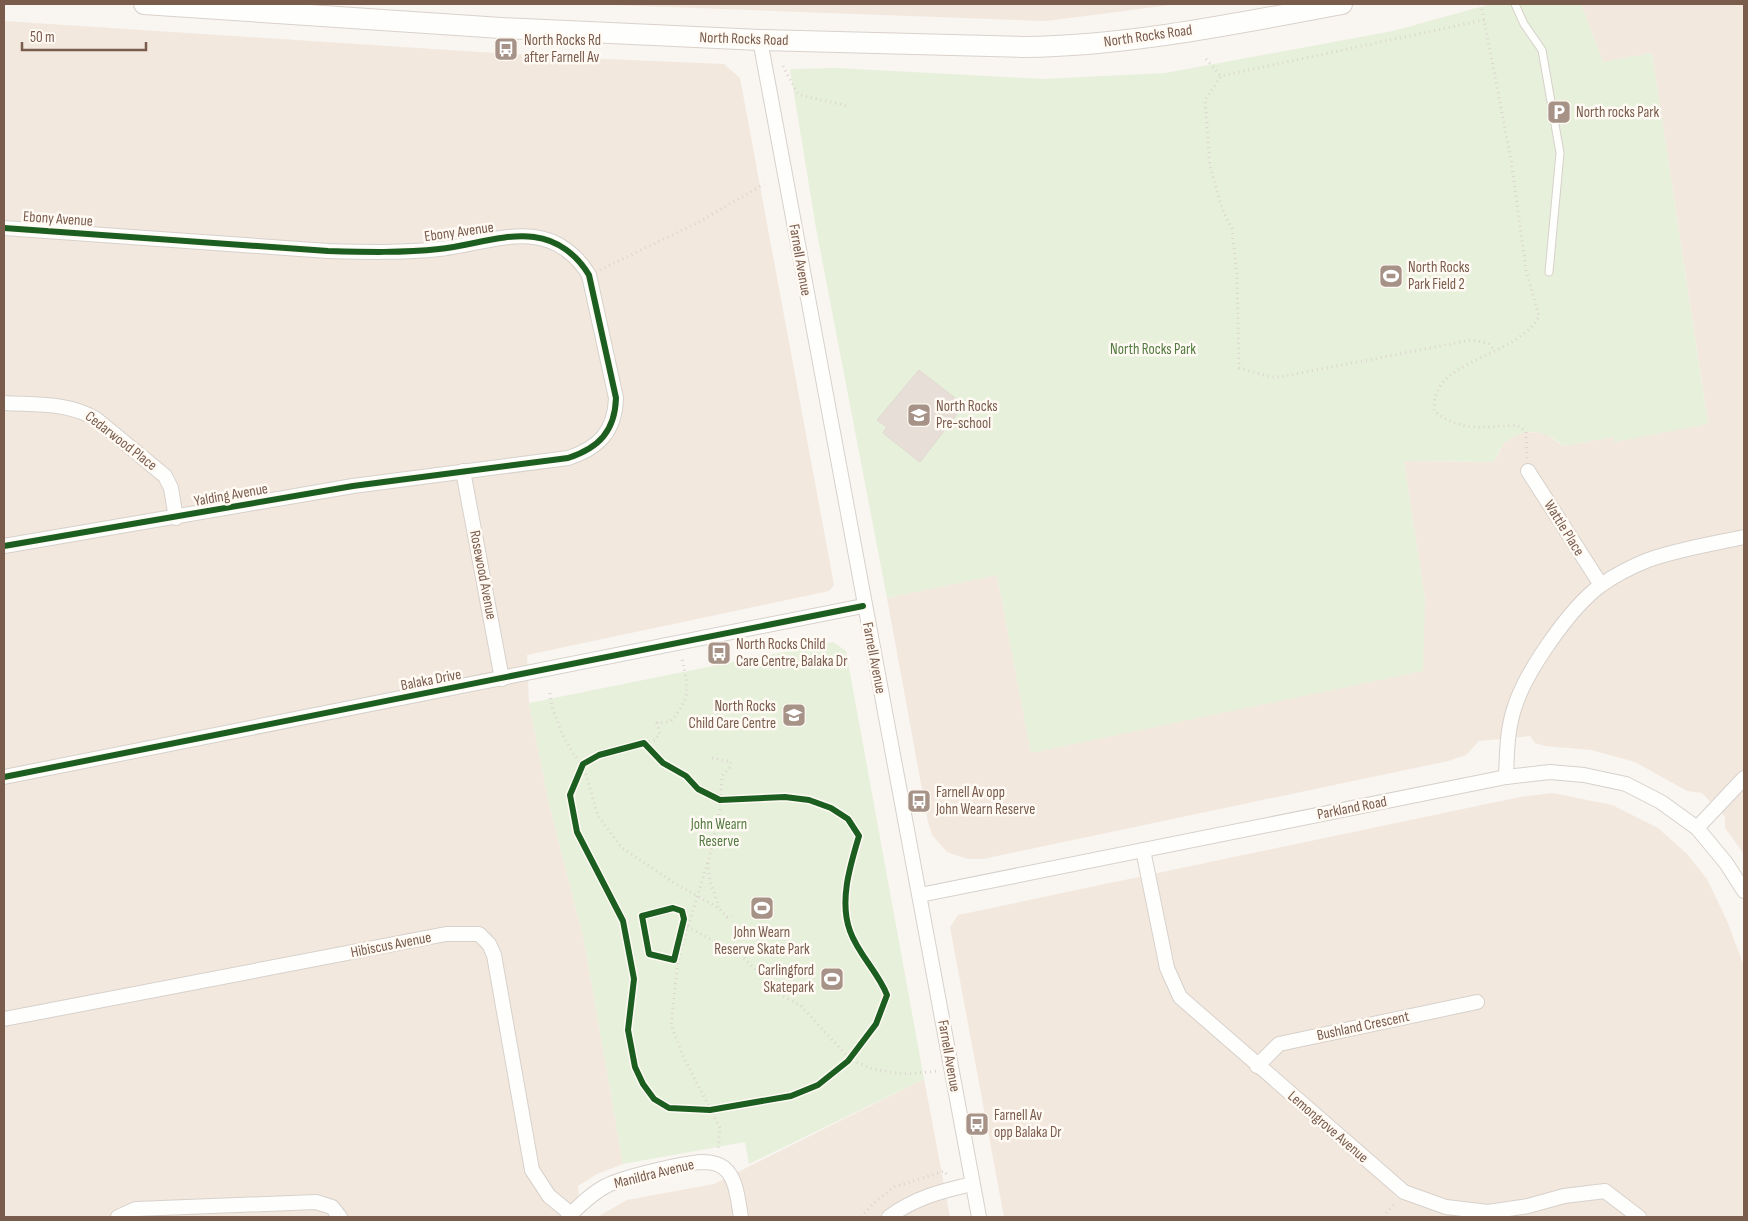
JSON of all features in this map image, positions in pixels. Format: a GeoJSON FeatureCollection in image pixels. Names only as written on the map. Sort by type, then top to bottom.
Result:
{"type":"FeatureCollection","features":[{"type":"Feature","properties":{"kind":"main road","name":"North Rocks Road"},"geometry":{"type":"LineString","coordinates":[[144,4],[501,28],[760,40],[1060,47],[1221,26],[1342,4]]}},
{"type":"Feature","properties":{"kind":"street","name":"Farnell Avenue"},"geometry":{"type":"LineString","coordinates":[[760,40],[863,606],[920,895],[979,1217]]}},
{"type":"Feature","properties":{"kind":"street","name":"Ebony Avenue"},"geometry":{"type":"LineString","coordinates":[[4,228],[337,251],[439,249],[503,238],[534,237],[568,251],[582,264],[588,275],[616,398],[616,412],[606,435],[584,453],[568,458],[464,471]]}},
{"type":"Feature","properties":{"kind":"street","name":"Cedarwood Place"},"geometry":{"type":"LineString","coordinates":[[4,403],[69,407],[84,411],[96,419],[165,476],[171,488],[176,518]]}},
{"type":"Feature","properties":{"kind":"street","name":"Yalding Avenue"},"geometry":{"type":"LineString","coordinates":[[4,546],[176,518],[353,486],[464,471]]}},
{"type":"Feature","properties":{"kind":"street","name":"Rosewood Avenue"},"geometry":{"type":"LineString","coordinates":[[464,471],[502,678]]}},
{"type":"Feature","properties":{"kind":"street","name":"Wattle Place"},"geometry":{"type":"LineString","coordinates":[[1528,471],[1601,586]]}},
{"type":"Feature","properties":{"kind":"street"},"geometry":{"type":"LineString","coordinates":[[1506,776],[1507,742],[1514,707],[1533,668],[1559,629],[1601,586],[1646,561],[1685,549],[1744,537]]}},
{"type":"Feature","properties":{"kind":"street","name":"Balaka Drive"},"geometry":{"type":"LineString","coordinates":[[4,777],[863,606]]}},
{"type":"Feature","properties":{"kind":"street","name":"Parkland Road"},"geometry":{"type":"LineString","coordinates":[[920,895],[1506,776],[1550,772],[1584,775],[1626,784],[1661,802],[1697,828],[1726,863],[1744,891]]}},
{"type":"Feature","properties":{"kind":"street"},"geometry":{"type":"LineString","coordinates":[[1697,828],[1744,778]]}},
{"type":"Feature","properties":{"kind":"street","name":"Lemongrove Avenue"},"geometry":{"type":"LineString","coordinates":[[1143,850],[1167,968],[1180,997],[1404,1192],[1446,1207],[1488,1212],[1528,1206],[1564,1196],[1604,1191],[1639,1217]]}},
{"type":"Feature","properties":{"kind":"street","name":"Hibiscus Avenue"},"geometry":{"type":"LineString","coordinates":[[4,1018],[446,934],[479,934],[488,944],[494,955],[532,1170],[548,1196],[569,1216]]}},
{"type":"Feature","properties":{"kind":"street","name":"Bushland Crescent"},"geometry":{"type":"LineString","coordinates":[[1257,1066],[1279,1044],[1477,1002]]}},
{"type":"Feature","properties":{"kind":"street","name":"Manildra Avenue"},"geometry":{"type":"LineString","coordinates":[[569,1216],[598,1191],[623,1179],[700,1162],[717,1164]]}},
{"type":"Feature","properties":{"kind":"street"},"geometry":{"type":"LineString","coordinates":[[717,1164],[729,1173],[736,1190],[741,1217]]}},
{"type":"Feature","properties":{"kind":"street"},"geometry":{"type":"LineString","coordinates":[[889,1217],[903,1207],[930,1194],[972,1184]]}},
{"type":"Feature","properties":{"kind":"street"},"geometry":{"type":"LineString","coordinates":[[118,1217],[136,1209],[316,1202],[332,1207],[340,1217]]}},
{"type":"Feature","properties":{"kind":"lane"},"geometry":{"type":"LineString","coordinates":[[1516,4],[1524,24],[1542,50],[1560,152],[1549,272]]}},
{"type":"Feature","properties":{"kind":"path"},"geometry":{"type":"LineString","coordinates":[[1481,4],[1510,160],[1526,270],[1539,316],[1533,328],[1495,351],[1461,368],[1442,383],[1436,395],[1434,411],[1448,422],[1471,428],[1517,425],[1526,432],[1528,471]]}},
{"type":"Feature","properties":{"kind":"path"},"geometry":{"type":"LineString","coordinates":[[1484,20],[1221,76],[1205,100],[1205,107],[1210,167],[1222,208],[1232,229],[1237,275],[1239,368],[1270,377],[1280,377],[1471,340],[1488,343],[1495,351]]}},
{"type":"Feature","properties":{"kind":"path"},"geometry":{"type":"LineString","coordinates":[[1206,59],[1221,76]]}},
{"type":"Feature","properties":{"kind":"path"},"geometry":{"type":"LineString","coordinates":[[783,66],[789,82],[798,94],[849,107]]}},
{"type":"Feature","properties":{"kind":"path"},"geometry":{"type":"LineString","coordinates":[[588,275],[698,223],[764,184]]}},
{"type":"Feature","properties":{"kind":"path"},"geometry":{"type":"LineString","coordinates":[[636,745],[655,740],[660,734],[658,723],[670,722],[683,707],[688,687],[682,659]]}},
{"type":"Feature","properties":{"kind":"path"},"geometry":{"type":"LineString","coordinates":[[550,693],[552,707],[562,734],[574,755],[583,764],[598,816],[622,848],[719,908],[727,917],[732,915]]}},
{"type":"Feature","properties":{"kind":"path"},"geometry":{"type":"LineString","coordinates":[[644,743],[650,749]]}},
{"type":"Feature","properties":{"kind":"path"},"geometry":{"type":"LineString","coordinates":[[712,758],[732,762],[732,766],[722,776],[720,810],[708,862],[685,923],[677,958],[671,1024],[683,1056],[720,1128],[717,1164]]}},
{"type":"Feature","properties":{"kind":"path"},"geometry":{"type":"LineString","coordinates":[[580,772],[583,764],[591,760]]}},
{"type":"Feature","properties":{"kind":"path"},"geometry":{"type":"LineString","coordinates":[[713,796],[720,800],[728,800]]}},
{"type":"Feature","properties":{"kind":"path"},"geometry":{"type":"LineString","coordinates":[[708,862],[710,881],[719,908]]}},
{"type":"Feature","properties":{"kind":"path"},"geometry":{"type":"LineString","coordinates":[[685,923],[742,957],[779,994],[801,1006],[850,1059],[872,1069],[903,1074],[951,1069]]}},
{"type":"Feature","properties":{"kind":"path"},"geometry":{"type":"LineString","coordinates":[[666,959],[674,960],[677,958]]}},
{"type":"Feature","properties":{"kind":"path"},"geometry":{"type":"LineString","coordinates":[[840,1067],[855,1052]]}},
{"type":"Feature","properties":{"kind":"path"},"geometry":{"type":"LineString","coordinates":[[700,1111],[719,1109]]}},
{"type":"Feature","properties":{"kind":"shaded area"},"geometry":{"type":"Polygon","coordinates":[[[584,4],[1178,4],[1046,21],[584,4]]]}},
{"type":"Feature","properties":{"kind":"shaded area"},"geometry":{"type":"Polygon","coordinates":[[[1581,4],[1744,4],[1744,854],[1725,828],[1725,817],[1702,793],[1687,791],[1635,762],[1591,750],[1545,746],[1535,743],[1530,736],[1479,741],[1466,755],[1448,761],[983,859],[968,859],[947,852],[932,835],[928,822],[887,598],[997,575],[1031,752],[1425,600],[1404,461],[1494,462],[1504,442],[1521,433],[1543,432],[1563,446],[1614,437],[1615,441],[1708,423],[1652,53],[1603,62],[1581,4]]]}},
{"type":"Feature","properties":{"kind":"shaded area"},"geometry":{"type":"Polygon","coordinates":[[[4,21],[558,57],[724,64],[740,78],[834,585],[829,591],[527,655],[529,703],[548,799],[584,940],[623,1164],[597,1174],[578,1186],[581,1217],[4,1217],[4,21]]]}},
{"type":"Feature","properties":{"kind":"shaded area"},"geometry":{"type":"Polygon","coordinates":[[[1552,793],[1612,805],[1658,828],[1687,854],[1707,879],[1727,921],[1744,966],[1744,1217],[1004,1217],[950,927],[958,915],[1520,797],[1552,793]]]}},
{"type":"Feature","properties":{"kind":"shaded area"},"geometry":{"type":"Polygon","coordinates":[[[924,1079],[950,1217],[597,1217],[627,1200],[714,1184],[924,1079]]]}},
{"type":"Feature","properties":{"kind":"green space","name":"North Rocks Park"},"geometry":{"type":"Polygon","coordinates":[[[1491,4],[1581,4],[1603,62],[1652,53],[1708,424],[1615,442],[1613,437],[1563,446],[1543,433],[1528,432],[1513,437],[1504,444],[1494,462],[1404,461],[1425,600],[1423,671],[1031,753],[997,575],[887,598],[816,228],[790,69],[838,68],[1042,79],[1165,73],[1393,31],[1491,4]]]}},
{"type":"Feature","properties":{"kind":"green space","name":"John Wearn Reserve"},"geometry":{"type":"Polygon","coordinates":[[[833,642],[846,651],[924,1079],[749,1164],[745,1142],[623,1164],[584,940],[548,799],[529,703],[833,642]]]}},
{"type":"Feature","properties":{"kind":"building","name":"North Rocks Pre-school"},"geometry":{"type":"Polygon","coordinates":[[[919,370],[964,405],[920,462],[883,433],[887,427],[877,420],[919,370]]]}},
{"type":"Feature","properties":{"kind":"cycle path"},"geometry":{"type":"LineString","coordinates":[[4,228],[356,252],[398,252],[439,249],[499,238],[523,236],[551,241],[573,255],[589,275],[616,398],[612,420],[609,429],[603,437],[588,449],[568,458],[353,486],[4,546]]}},
{"type":"Feature","properties":{"kind":"cycle path"},"geometry":{"type":"LineString","coordinates":[[4,777],[863,606]]}},
{"type":"Feature","properties":{"kind":"cycle path"},"geometry":{"type":"LineString","coordinates":[[644,743],[663,763],[686,776],[698,789],[720,800],[785,797],[809,800],[831,808],[848,819],[859,836],[847,884],[847,920],[854,939],[887,995],[876,1024],[848,1061],[818,1085],[791,1096],[710,1110],[669,1108],[654,1099],[643,1084],[635,1067],[628,1030],[634,979],[623,921],[577,832],[570,795],[583,764],[599,755],[644,743]]}},
{"type":"Feature","properties":{"kind":"cycle path"},"geometry":{"type":"LineString","coordinates":[[673,908],[682,911],[684,919],[674,960],[649,954],[642,916],[673,908]]}},
{"type":"Feature","properties":{"kind":"place","name":"North Rocks Rd after Farnell Av"},"geometry":{"type":"Point","coordinates":[506,49]}},
{"type":"Feature","properties":{"kind":"place","name":"North rocks Park"},"geometry":{"type":"Point","coordinates":[1559,112]}},
{"type":"Feature","properties":{"kind":"place","name":"North Rocks Park Field 2"},"geometry":{"type":"Point","coordinates":[1391,276]}},
{"type":"Feature","properties":{"kind":"place","name":"North Rocks Pre-school"},"geometry":{"type":"Point","coordinates":[919,415]}},
{"type":"Feature","properties":{"kind":"place","name":"North Rocks Child Care Centre, Balaka Dr"},"geometry":{"type":"Point","coordinates":[719,653]}},
{"type":"Feature","properties":{"kind":"place","name":"North Rocks Child Care Centre"},"geometry":{"type":"Point","coordinates":[794,715]}},
{"type":"Feature","properties":{"kind":"place","name":"Farnell Av opp John Wearn Reserve"},"geometry":{"type":"Point","coordinates":[919,801]}},
{"type":"Feature","properties":{"kind":"place","name":"John Wearn Reserve Skate Park"},"geometry":{"type":"Point","coordinates":[762,908]}},
{"type":"Feature","properties":{"kind":"place","name":"Carlingford Skatepark"},"geometry":{"type":"Point","coordinates":[832,979]}},
{"type":"Feature","properties":{"kind":"place","name":"Farnell Av opp Balaka Dr"},"geometry":{"type":"Point","coordinates":[977,1124]}}]}
